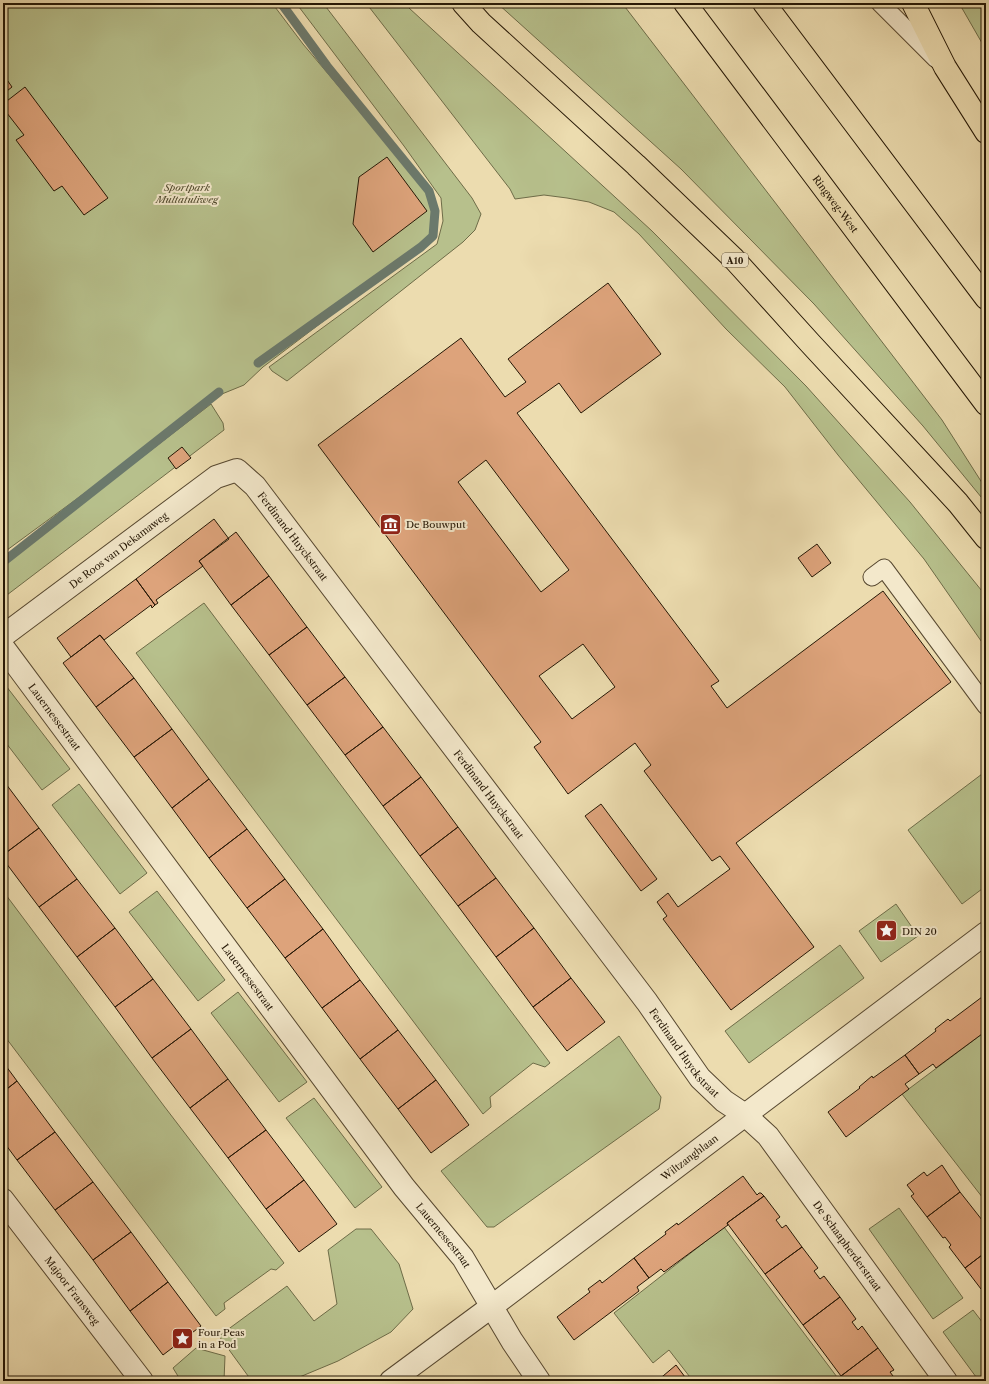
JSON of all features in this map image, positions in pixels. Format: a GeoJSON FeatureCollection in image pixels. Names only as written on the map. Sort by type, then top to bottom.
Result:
{"type":"FeatureCollection","features":[{"type":"Feature","properties":{"kind":"highway","name":"A10"},"geometry":{"type":"LineString","coordinates":[[463,3],[481,23],[636,165],[734,259],[958,503],[986,538]]}},
{"type":"Feature","properties":{"kind":"highway","name":"Ringweg-West"},"geometry":{"type":"LineString","coordinates":[[686,3],[986,404]]}},
{"type":"Feature","properties":{"kind":"highway"},"geometry":{"type":"LineString","coordinates":[[764,3],[986,298]]}},
{"type":"Feature","properties":{"kind":"highway"},"geometry":{"type":"LineString","coordinates":[[913,3],[945,67],[986,132]]}},
{"type":"Feature","properties":{"kind":"street","name":"De Roos van Dekamaweg"},"geometry":{"type":"LineString","coordinates":[[3,636],[216,477],[237,470]]}},
{"type":"Feature","properties":{"kind":"street","name":"Ferdinand Huyckstraat"},"geometry":{"type":"LineString","coordinates":[[237,470],[256,486],[647,1002],[700,1078],[724,1100],[744,1115]]}},
{"type":"Feature","properties":{"kind":"street","name":"Lauernessestraat"},"geometry":{"type":"LineString","coordinates":[[3,647],[400,1181],[454,1247],[470,1270],[516,1348],[539,1381]]}},
{"type":"Feature","properties":{"kind":"street","name":"Wiltzanghlaan"},"geometry":{"type":"LineString","coordinates":[[391,1381],[986,933]]}},
{"type":"Feature","properties":{"kind":"street","name":"De Schaapherderstraat"},"geometry":{"type":"LineString","coordinates":[[744,1115],[768,1136],[946,1381]]}},
{"type":"Feature","properties":{"kind":"street","name":"Majoor Fransweg"},"geometry":{"type":"LineString","coordinates":[[3,1200],[142,1381]]}},
{"type":"Feature","properties":{"kind":"lane"},"geometry":{"type":"LineString","coordinates":[[880,3],[945,67]]}},
{"type":"Feature","properties":{"kind":"lane"},"geometry":{"type":"LineString","coordinates":[[872,577],[884,568],[986,706]]}},
{"type":"Feature","properties":{"kind":"green space","name":"Sportpark Multatuliweg"},"geometry":{"type":"Polygon","coordinates":[[[3,3],[272,3],[303,44],[435,201],[437,222],[434,231],[421,247],[263,367],[244,385],[217,396],[3,553],[3,3]]]}},
{"type":"Feature","properties":{"kind":"green space"},"geometry":{"type":"Polygon","coordinates":[[[296,3],[323,3],[472,198],[481,214],[475,230],[463,242],[287,381],[272,371],[269,367],[437,244],[443,221],[441,198],[404,146],[296,3]]]}},
{"type":"Feature","properties":{"kind":"green space"},"geometry":{"type":"Polygon","coordinates":[[[366,3],[405,3],[652,231],[806,386],[910,502],[986,596],[986,648],[924,559],[838,455],[785,387],[726,329],[639,234],[614,212],[589,202],[544,195],[515,199],[510,189],[366,3]]]}},
{"type":"Feature","properties":{"kind":"green space"},"geometry":{"type":"Polygon","coordinates":[[[497,3],[622,3],[942,420],[986,489],[986,503],[923,426],[814,304],[681,169],[497,3]]]}},
{"type":"Feature","properties":{"kind":"green space"},"geometry":{"type":"Polygon","coordinates":[[[959,3],[986,3],[986,50],[959,3]]]}},
{"type":"Feature","properties":{"kind":"green space"},"geometry":{"type":"Polygon","coordinates":[[[211,404],[223,423],[224,430],[3,598],[3,564],[211,404]]]}},
{"type":"Feature","properties":{"kind":"green space"},"geometry":{"type":"Polygon","coordinates":[[[204,603],[550,1063],[545,1067],[533,1063],[490,1097],[491,1107],[483,1114],[136,653],[204,603]]]}},
{"type":"Feature","properties":{"kind":"green space"},"geometry":{"type":"Polygon","coordinates":[[[3,682],[70,769],[42,790],[3,739],[3,682]]]}},
{"type":"Feature","properties":{"kind":"green space"},"geometry":{"type":"Polygon","coordinates":[[[986,771],[986,886],[962,904],[908,830],[986,771]]]}},
{"type":"Feature","properties":{"kind":"green space"},"geometry":{"type":"Polygon","coordinates":[[[79,784],[147,873],[120,894],[52,805],[79,784]]]}},
{"type":"Feature","properties":{"kind":"green space"},"geometry":{"type":"Polygon","coordinates":[[[3,891],[284,1263],[276,1270],[271,1269],[224,1303],[225,1309],[216,1316],[3,1034],[3,891]]]}},
{"type":"Feature","properties":{"kind":"green space"},"geometry":{"type":"Polygon","coordinates":[[[157,891],[225,980],[198,1001],[129,912],[157,891]]]}},
{"type":"Feature","properties":{"kind":"green space"},"geometry":{"type":"Polygon","coordinates":[[[896,904],[918,936],[881,962],[859,931],[896,904]]]}},
{"type":"Feature","properties":{"kind":"green space"},"geometry":{"type":"Polygon","coordinates":[[[840,945],[864,978],[749,1063],[725,1031],[840,945]]]}},
{"type":"Feature","properties":{"kind":"green space"},"geometry":{"type":"Polygon","coordinates":[[[238,992],[307,1082],[279,1102],[211,1013],[238,992]]]}},
{"type":"Feature","properties":{"kind":"green space"},"geometry":{"type":"Polygon","coordinates":[[[986,1031],[986,1202],[902,1094],[986,1031]]]}},
{"type":"Feature","properties":{"kind":"green space"},"geometry":{"type":"Polygon","coordinates":[[[619,1036],[661,1097],[659,1109],[494,1227],[487,1227],[441,1171],[619,1036]]]}},
{"type":"Feature","properties":{"kind":"green space"},"geometry":{"type":"Polygon","coordinates":[[[314,1098],[382,1187],[355,1208],[286,1118],[314,1098]]]}},
{"type":"Feature","properties":{"kind":"green space"},"geometry":{"type":"Polygon","coordinates":[[[899,1208],[963,1298],[933,1319],[869,1229],[899,1208]]]}},
{"type":"Feature","properties":{"kind":"green space"},"geometry":{"type":"Polygon","coordinates":[[[724,1227],[840,1381],[693,1381],[669,1350],[653,1363],[614,1313],[724,1227]]]}},
{"type":"Feature","properties":{"kind":"green space"},"geometry":{"type":"Polygon","coordinates":[[[356,1229],[371,1229],[399,1264],[413,1309],[391,1332],[338,1361],[290,1381],[250,1381],[251,1380],[219,1336],[287,1286],[314,1321],[337,1304],[328,1250],[356,1229]]]}},
{"type":"Feature","properties":{"kind":"green space"},"geometry":{"type":"Polygon","coordinates":[[[973,1310],[986,1327],[986,1381],[979,1381],[943,1332],[973,1310]]]}},
{"type":"Feature","properties":{"kind":"green space"},"geometry":{"type":"Polygon","coordinates":[[[196,1348],[225,1356],[224,1381],[181,1381],[173,1368],[196,1348]]]}},
{"type":"Feature","properties":{"kind":"building"},"geometry":{"type":"Polygon","coordinates":[[[3,74],[12,87],[3,94],[3,74]]]}},
{"type":"Feature","properties":{"kind":"building"},"geometry":{"type":"Polygon","coordinates":[[[25,87],[108,198],[84,215],[62,186],[54,191],[16,140],[24,135],[3,108],[3,104],[25,87]]]}},
{"type":"Feature","properties":{"kind":"building"},"geometry":{"type":"Polygon","coordinates":[[[387,157],[427,211],[373,252],[353,224],[359,177],[387,157]]]}},
{"type":"Feature","properties":{"kind":"building"},"geometry":{"type":"Polygon","coordinates":[[[608,283],[661,354],[581,413],[559,383],[517,413],[719,681],[711,686],[727,708],[883,591],[951,682],[736,843],[814,947],[731,1010],[663,919],[667,916],[657,902],[668,893],[678,907],[730,869],[720,856],[712,861],[644,771],[651,765],[635,743],[568,794],[534,747],[541,742],[318,445],[461,338],[505,397],[526,382],[508,359],[608,283]],[[486,460],[458,482],[541,592],[569,570],[486,460]],[[583,644],[539,676],[572,719],[615,687],[583,644]]]}},
{"type":"Feature","properties":{"kind":"building"},"geometry":{"type":"Polygon","coordinates":[[[182,447],[191,458],[176,469],[168,458],[182,447]]]}},
{"type":"Feature","properties":{"kind":"building"},"geometry":{"type":"Polygon","coordinates":[[[214,519],[229,539],[199,561],[203,566],[156,600],[158,603],[155,605],[136,579],[214,519]]]}},
{"type":"Feature","properties":{"kind":"building"},"geometry":{"type":"Polygon","coordinates":[[[236,532],[269,576],[231,605],[199,561],[236,532]]]}},
{"type":"Feature","properties":{"kind":"building"},"geometry":{"type":"Polygon","coordinates":[[[817,544],[831,563],[812,577],[798,558],[817,544]]]}},
{"type":"Feature","properties":{"kind":"building"},"geometry":{"type":"Polygon","coordinates":[[[269,576],[307,627],[269,655],[231,605],[269,576]]]}},
{"type":"Feature","properties":{"kind":"building"},"geometry":{"type":"Polygon","coordinates":[[[136,579],[155,605],[152,608],[151,605],[104,640],[100,635],[71,657],[57,638],[136,579]]]}},
{"type":"Feature","properties":{"kind":"building"},"geometry":{"type":"Polygon","coordinates":[[[307,627],[345,677],[307,705],[269,655],[307,627]]]}},
{"type":"Feature","properties":{"kind":"building"},"geometry":{"type":"Polygon","coordinates":[[[100,635],[134,678],[96,707],[63,663],[100,635]]]}},
{"type":"Feature","properties":{"kind":"building"},"geometry":{"type":"Polygon","coordinates":[[[345,677],[383,727],[345,755],[307,705],[345,677]]]}},
{"type":"Feature","properties":{"kind":"building"},"geometry":{"type":"Polygon","coordinates":[[[134,678],[172,729],[134,757],[96,707],[134,678]]]}},
{"type":"Feature","properties":{"kind":"building"},"geometry":{"type":"Polygon","coordinates":[[[383,727],[421,777],[383,806],[345,755],[383,727]]]}},
{"type":"Feature","properties":{"kind":"building"},"geometry":{"type":"Polygon","coordinates":[[[172,729],[209,779],[172,808],[134,757],[172,729]]]}},
{"type":"Feature","properties":{"kind":"building"},"geometry":{"type":"Polygon","coordinates":[[[421,777],[458,827],[420,856],[383,806],[421,777]]]}},
{"type":"Feature","properties":{"kind":"building"},"geometry":{"type":"Polygon","coordinates":[[[209,779],[247,829],[209,858],[172,808],[209,779]]]}},
{"type":"Feature","properties":{"kind":"building"},"geometry":{"type":"Polygon","coordinates":[[[3,780],[39,828],[3,855],[3,780]]]}},
{"type":"Feature","properties":{"kind":"building"},"geometry":{"type":"Polygon","coordinates":[[[601,804],[657,879],[641,891],[585,816],[601,804]]]}},
{"type":"Feature","properties":{"kind":"building"},"geometry":{"type":"Polygon","coordinates":[[[458,827],[496,878],[458,906],[420,856],[458,827]]]}},
{"type":"Feature","properties":{"kind":"building"},"geometry":{"type":"Polygon","coordinates":[[[39,828],[77,879],[39,907],[3,859],[3,855],[39,828]]]}},
{"type":"Feature","properties":{"kind":"building"},"geometry":{"type":"Polygon","coordinates":[[[247,829],[285,879],[247,908],[209,858],[247,829]]]}},
{"type":"Feature","properties":{"kind":"building"},"geometry":{"type":"Polygon","coordinates":[[[496,878],[534,928],[496,957],[458,906],[496,878]]]}},
{"type":"Feature","properties":{"kind":"building"},"geometry":{"type":"Polygon","coordinates":[[[77,879],[115,928],[77,957],[39,907],[77,879]]]}},
{"type":"Feature","properties":{"kind":"building"},"geometry":{"type":"Polygon","coordinates":[[[285,879],[323,929],[285,958],[247,908],[285,879]]]}},
{"type":"Feature","properties":{"kind":"building"},"geometry":{"type":"Polygon","coordinates":[[[115,928],[153,979],[115,1007],[77,957],[115,928]]]}},
{"type":"Feature","properties":{"kind":"building"},"geometry":{"type":"Polygon","coordinates":[[[534,928],[571,978],[533,1007],[496,957],[534,928]]]}},
{"type":"Feature","properties":{"kind":"building"},"geometry":{"type":"Polygon","coordinates":[[[323,929],[360,980],[322,1008],[285,958],[323,929]]]}},
{"type":"Feature","properties":{"kind":"building"},"geometry":{"type":"Polygon","coordinates":[[[571,978],[605,1022],[567,1051],[533,1007],[571,978]]]}},
{"type":"Feature","properties":{"kind":"building"},"geometry":{"type":"Polygon","coordinates":[[[153,979],[191,1029],[152,1058],[115,1007],[153,979]]]}},
{"type":"Feature","properties":{"kind":"building"},"geometry":{"type":"Polygon","coordinates":[[[360,980],[398,1030],[360,1059],[322,1008],[360,980]]]}},
{"type":"Feature","properties":{"kind":"building"},"geometry":{"type":"Polygon","coordinates":[[[986,994],[986,1031],[936,1068],[933,1064],[919,1074],[905,1055],[936,1031],[935,1029],[948,1019],[950,1021],[986,994]]]}},
{"type":"Feature","properties":{"kind":"building"},"geometry":{"type":"Polygon","coordinates":[[[191,1029],[228,1079],[190,1108],[152,1058],[191,1029]]]}},
{"type":"Feature","properties":{"kind":"building"},"geometry":{"type":"Polygon","coordinates":[[[398,1030],[436,1080],[398,1109],[360,1059],[398,1030]]]}},
{"type":"Feature","properties":{"kind":"building"},"geometry":{"type":"Polygon","coordinates":[[[905,1055],[919,1074],[905,1084],[909,1089],[846,1137],[828,1112],[860,1088],[859,1087],[872,1076],[873,1078],[905,1055]]]}},
{"type":"Feature","properties":{"kind":"building"},"geometry":{"type":"Polygon","coordinates":[[[3,1062],[17,1081],[3,1092],[3,1062]]]}},
{"type":"Feature","properties":{"kind":"building"},"geometry":{"type":"Polygon","coordinates":[[[228,1079],[266,1130],[228,1158],[190,1108],[228,1079]]]}},
{"type":"Feature","properties":{"kind":"building"},"geometry":{"type":"Polygon","coordinates":[[[436,1080],[469,1125],[431,1153],[398,1109],[436,1080]]]}},
{"type":"Feature","properties":{"kind":"building"},"geometry":{"type":"Polygon","coordinates":[[[17,1081],[55,1132],[17,1160],[3,1141],[3,1092],[17,1081]]]}},
{"type":"Feature","properties":{"kind":"building"},"geometry":{"type":"Polygon","coordinates":[[[266,1130],[304,1180],[266,1209],[228,1158],[266,1130]]]}},
{"type":"Feature","properties":{"kind":"building"},"geometry":{"type":"Polygon","coordinates":[[[55,1132],[93,1182],[55,1210],[17,1160],[55,1132]]]}},
{"type":"Feature","properties":{"kind":"building"},"geometry":{"type":"Polygon","coordinates":[[[942,1165],[960,1192],[927,1217],[911,1196],[914,1194],[907,1185],[924,1172],[927,1176],[942,1165]]]}},
{"type":"Feature","properties":{"kind":"building"},"geometry":{"type":"Polygon","coordinates":[[[743,1176],[757,1195],[761,1193],[764,1196],[727,1223],[728,1225],[664,1272],[661,1269],[649,1278],[634,1258],[666,1234],[665,1232],[677,1223],[678,1225],[743,1176]]]}},
{"type":"Feature","properties":{"kind":"building"},"geometry":{"type":"Polygon","coordinates":[[[304,1180],[337,1224],[299,1252],[266,1209],[304,1180]]]}},
{"type":"Feature","properties":{"kind":"building"},"geometry":{"type":"Polygon","coordinates":[[[93,1182],[131,1232],[93,1260],[55,1210],[93,1182]]]}},
{"type":"Feature","properties":{"kind":"building"},"geometry":{"type":"Polygon","coordinates":[[[960,1192],[986,1225],[986,1252],[965,1268],[949,1247],[951,1245],[945,1237],[943,1238],[927,1217],[960,1192]]]}},
{"type":"Feature","properties":{"kind":"building"},"geometry":{"type":"Polygon","coordinates":[[[764,1196],[780,1217],[776,1220],[782,1228],[786,1225],[802,1247],[765,1274],[727,1223],[764,1196]]]}},
{"type":"Feature","properties":{"kind":"building"},"geometry":{"type":"Polygon","coordinates":[[[131,1232],[168,1282],[130,1311],[93,1260],[131,1232]]]}},
{"type":"Feature","properties":{"kind":"building"},"geometry":{"type":"Polygon","coordinates":[[[802,1247],[818,1268],[814,1271],[820,1279],[824,1276],[840,1297],[803,1325],[765,1274],[802,1247]]]}},
{"type":"Feature","properties":{"kind":"building"},"geometry":{"type":"Polygon","coordinates":[[[986,1252],[986,1290],[984,1287],[981,1289],[965,1268],[986,1252]]]}},
{"type":"Feature","properties":{"kind":"building"},"geometry":{"type":"Polygon","coordinates":[[[634,1258],[649,1278],[637,1287],[639,1291],[574,1340],[557,1317],[590,1292],[588,1289],[600,1280],[602,1283],[634,1258]]]}},
{"type":"Feature","properties":{"kind":"building"},"geometry":{"type":"Polygon","coordinates":[[[168,1282],[201,1326],[163,1355],[130,1311],[168,1282]]]}},
{"type":"Feature","properties":{"kind":"building"},"geometry":{"type":"Polygon","coordinates":[[[840,1297],[856,1319],[852,1322],[858,1330],[862,1326],[878,1348],[841,1376],[803,1325],[840,1297]]]}},
{"type":"Feature","properties":{"kind":"building"},"geometry":{"type":"Polygon","coordinates":[[[878,1348],[894,1370],[890,1372],[896,1380],[900,1377],[903,1381],[845,1381],[841,1376],[878,1348]]]}},
{"type":"Feature","properties":{"kind":"building"},"geometry":{"type":"Polygon","coordinates":[[[676,1365],[688,1381],[656,1381],[663,1376],[676,1365]]]}},
{"type":"Feature","properties":{"kind":"waterway"},"geometry":{"type":"LineString","coordinates":[[258,363],[421,247],[433,236],[435,211],[429,191],[327,66],[281,3]]}},
{"type":"Feature","properties":{"kind":"waterway"},"geometry":{"type":"LineString","coordinates":[[3,562],[219,392]]}},
{"type":"Feature","properties":{"kind":"place","name":"De Bouwput"},"geometry":{"type":"Point","coordinates":[390,524]}},
{"type":"Feature","properties":{"kind":"place","name":"DIN 20"},"geometry":{"type":"Point","coordinates":[886,931]}},
{"type":"Feature","properties":{"kind":"place","name":"Four Peas in a Pod"},"geometry":{"type":"Point","coordinates":[182,1338]}}]}
